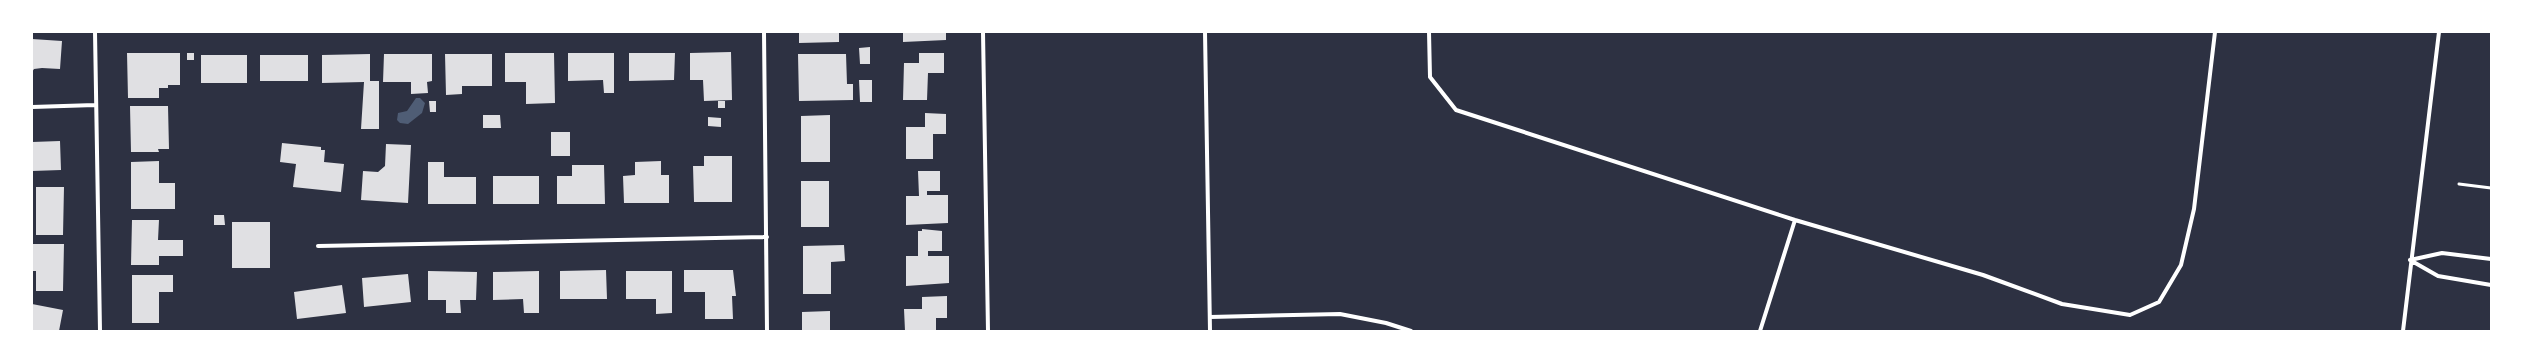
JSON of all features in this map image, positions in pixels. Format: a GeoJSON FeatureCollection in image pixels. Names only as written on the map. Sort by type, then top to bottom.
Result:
{"type":"FeatureCollection","features":[{"type":"Feature","properties":{"kind":"street"},"geometry":{"type":"LineString","coordinates":[[95,32],[95,105],[100,331]]}},
{"type":"Feature","properties":{"kind":"street"},"geometry":{"type":"LineString","coordinates":[[764,32],[767,331]]}},
{"type":"Feature","properties":{"kind":"street"},"geometry":{"type":"LineString","coordinates":[[983,32],[988,331]]}},
{"type":"Feature","properties":{"kind":"street"},"geometry":{"type":"LineString","coordinates":[[1205,32],[1210,331]]}},
{"type":"Feature","properties":{"kind":"street"},"geometry":{"type":"LineString","coordinates":[[1429,32],[1430,77],[1456,110],[1795,220],[1983,275],[2062,304],[2130,315],[2159,302],[2181,265],[2194,209],[2215,32]]}},
{"type":"Feature","properties":{"kind":"street"},"geometry":{"type":"LineString","coordinates":[[2403,331],[2410,260],[2439,32]]}},
{"type":"Feature","properties":{"kind":"street"},"geometry":{"type":"LineString","coordinates":[[32,107],[95,105]]}},
{"type":"Feature","properties":{"kind":"street"},"geometry":{"type":"LineString","coordinates":[[1760,331],[1795,220]]}},
{"type":"Feature","properties":{"kind":"street"},"geometry":{"type":"LineString","coordinates":[[318,246],[767,237]]}},
{"type":"Feature","properties":{"kind":"street"},"geometry":{"type":"LineString","coordinates":[[2410,260],[2442,253],[2491,259]]}},
{"type":"Feature","properties":{"kind":"street"},"geometry":{"type":"LineString","coordinates":[[2410,260],[2438,276],[2491,285]]}},
{"type":"Feature","properties":{"kind":"street"},"geometry":{"type":"LineString","coordinates":[[1210,317],[1340,314],[1386,323],[1411,331]]}},
{"type":"Feature","properties":{"kind":"lane"},"geometry":{"type":"LineString","coordinates":[[2459,184],[2491,188]]}},
{"type":"Feature","properties":{"kind":"water"},"geometry":{"type":"Polygon","coordinates":[[[416,98],[420,98],[425,103],[422,113],[408,124],[400,123],[397,120],[398,113],[407,111],[416,98]]]}},
{"type":"Feature","properties":{"kind":"building"},"geometry":{"type":"Polygon","coordinates":[[[799,32],[839,32],[839,42],[799,43],[799,32]]]}},
{"type":"Feature","properties":{"kind":"building"},"geometry":{"type":"Polygon","coordinates":[[[903,32],[946,32],[946,40],[903,42],[903,32]]]}},
{"type":"Feature","properties":{"kind":"building"},"geometry":{"type":"Polygon","coordinates":[[[32,39],[62,41],[60,69],[42,68],[34,69],[32,72],[32,39]]]}},
{"type":"Feature","properties":{"kind":"building"},"geometry":{"type":"Polygon","coordinates":[[[870,47],[870,64],[860,64],[859,48],[870,47]]]}},
{"type":"Feature","properties":{"kind":"building"},"geometry":{"type":"Polygon","coordinates":[[[731,52],[732,100],[704,101],[703,80],[690,80],[690,53],[731,52]]]}},
{"type":"Feature","properties":{"kind":"building"},"geometry":{"type":"Polygon","coordinates":[[[127,53],[180,53],[180,85],[168,85],[168,88],[159,88],[159,98],[128,98],[127,53]]]}},
{"type":"Feature","properties":{"kind":"building"},"geometry":{"type":"Polygon","coordinates":[[[187,53],[194,53],[194,60],[187,60],[187,53]]]}},
{"type":"Feature","properties":{"kind":"building"},"geometry":{"type":"Polygon","coordinates":[[[505,53],[554,53],[555,103],[526,104],[526,82],[505,82],[505,53]]]}},
{"type":"Feature","properties":{"kind":"building"},"geometry":{"type":"Polygon","coordinates":[[[568,53],[614,53],[614,93],[604,93],[603,80],[568,81],[568,53]]]}},
{"type":"Feature","properties":{"kind":"building"},"geometry":{"type":"Polygon","coordinates":[[[629,53],[675,53],[674,80],[629,81],[629,53]]]}},
{"type":"Feature","properties":{"kind":"building"},"geometry":{"type":"Polygon","coordinates":[[[919,53],[944,53],[944,73],[928,73],[927,100],[903,100],[904,63],[919,63],[919,53]]]}},
{"type":"Feature","properties":{"kind":"building"},"geometry":{"type":"Polygon","coordinates":[[[370,54],[370,81],[379,81],[379,129],[361,129],[364,82],[322,83],[322,55],[370,54]]]}},
{"type":"Feature","properties":{"kind":"building"},"geometry":{"type":"Polygon","coordinates":[[[384,54],[432,54],[432,81],[427,82],[428,93],[411,94],[411,82],[383,82],[384,54]]]}},
{"type":"Feature","properties":{"kind":"building"},"geometry":{"type":"Polygon","coordinates":[[[445,54],[492,54],[492,86],[462,86],[462,94],[446,95],[445,54]]]}},
{"type":"Feature","properties":{"kind":"building"},"geometry":{"type":"Polygon","coordinates":[[[798,54],[846,54],[847,84],[853,84],[853,100],[799,101],[798,54]]]}},
{"type":"Feature","properties":{"kind":"building"},"geometry":{"type":"Polygon","coordinates":[[[201,55],[247,55],[247,83],[201,83],[201,55]]]}},
{"type":"Feature","properties":{"kind":"building"},"geometry":{"type":"Polygon","coordinates":[[[260,55],[308,55],[308,81],[260,81],[260,55]]]}},
{"type":"Feature","properties":{"kind":"building"},"geometry":{"type":"Polygon","coordinates":[[[859,80],[872,80],[872,102],[860,102],[859,80]]]}},
{"type":"Feature","properties":{"kind":"building"},"geometry":{"type":"Polygon","coordinates":[[[429,101],[436,101],[436,112],[430,112],[429,101]]]}},
{"type":"Feature","properties":{"kind":"building"},"geometry":{"type":"Polygon","coordinates":[[[718,101],[725,101],[725,108],[718,108],[718,101]]]}},
{"type":"Feature","properties":{"kind":"building"},"geometry":{"type":"Polygon","coordinates":[[[130,106],[168,106],[169,149],[158,149],[159,152],[131,152],[130,106]]]}},
{"type":"Feature","properties":{"kind":"building"},"geometry":{"type":"Polygon","coordinates":[[[925,113],[946,114],[946,134],[933,134],[933,159],[906,159],[906,127],[925,127],[925,113]]]}},
{"type":"Feature","properties":{"kind":"building"},"geometry":{"type":"Polygon","coordinates":[[[483,115],[500,115],[501,128],[483,128],[483,115]]]}},
{"type":"Feature","properties":{"kind":"building"},"geometry":{"type":"Polygon","coordinates":[[[830,115],[830,162],[801,162],[801,116],[830,115]]]}},
{"type":"Feature","properties":{"kind":"building"},"geometry":{"type":"Polygon","coordinates":[[[708,117],[721,118],[721,127],[708,126],[708,117]]]}},
{"type":"Feature","properties":{"kind":"building"},"geometry":{"type":"Polygon","coordinates":[[[551,132],[570,132],[570,156],[551,156],[551,132]]]}},
{"type":"Feature","properties":{"kind":"building"},"geometry":{"type":"Polygon","coordinates":[[[60,141],[61,170],[32,171],[32,142],[60,141]]]}},
{"type":"Feature","properties":{"kind":"building"},"geometry":{"type":"Polygon","coordinates":[[[282,143],[321,147],[321,150],[325,150],[324,162],[344,164],[341,192],[293,187],[296,164],[280,162],[282,143]]]}},
{"type":"Feature","properties":{"kind":"building"},"geometry":{"type":"Polygon","coordinates":[[[386,144],[411,145],[408,203],[361,200],[363,171],[378,172],[385,166],[386,144]]]}},
{"type":"Feature","properties":{"kind":"building"},"geometry":{"type":"Polygon","coordinates":[[[704,156],[732,156],[732,202],[694,202],[693,166],[704,166],[704,156]]]}},
{"type":"Feature","properties":{"kind":"building"},"geometry":{"type":"Polygon","coordinates":[[[159,161],[159,183],[175,183],[175,209],[131,209],[131,162],[159,161]]]}},
{"type":"Feature","properties":{"kind":"building"},"geometry":{"type":"Polygon","coordinates":[[[661,161],[661,175],[669,175],[669,203],[624,203],[623,176],[635,175],[635,162],[661,161]]]}},
{"type":"Feature","properties":{"kind":"building"},"geometry":{"type":"Polygon","coordinates":[[[428,162],[444,162],[444,177],[476,177],[476,204],[428,204],[428,162]]]}},
{"type":"Feature","properties":{"kind":"building"},"geometry":{"type":"Polygon","coordinates":[[[572,165],[604,165],[605,204],[557,204],[557,176],[572,176],[572,165]]]}},
{"type":"Feature","properties":{"kind":"building"},"geometry":{"type":"Polygon","coordinates":[[[918,171],[940,171],[940,191],[927,191],[927,195],[948,195],[948,223],[906,225],[906,196],[919,196],[918,171]]]}},
{"type":"Feature","properties":{"kind":"building"},"geometry":{"type":"Polygon","coordinates":[[[493,176],[539,176],[539,204],[493,204],[493,176]]]}},
{"type":"Feature","properties":{"kind":"building"},"geometry":{"type":"Polygon","coordinates":[[[801,181],[829,181],[829,227],[801,227],[801,181]]]}},
{"type":"Feature","properties":{"kind":"building"},"geometry":{"type":"Polygon","coordinates":[[[36,187],[64,187],[63,235],[36,235],[36,187]]]}},
{"type":"Feature","properties":{"kind":"building"},"geometry":{"type":"Polygon","coordinates":[[[214,215],[224,215],[225,225],[214,225],[214,215]]]}},
{"type":"Feature","properties":{"kind":"building"},"geometry":{"type":"Polygon","coordinates":[[[132,220],[159,220],[158,240],[183,240],[183,256],[159,256],[159,265],[131,265],[132,220]]]}},
{"type":"Feature","properties":{"kind":"building"},"geometry":{"type":"Polygon","coordinates":[[[232,222],[270,222],[270,268],[232,268],[232,222]]]}},
{"type":"Feature","properties":{"kind":"building"},"geometry":{"type":"Polygon","coordinates":[[[922,229],[942,231],[942,251],[928,251],[928,256],[949,256],[949,283],[906,286],[906,256],[918,256],[918,231],[922,231],[922,229]]]}},
{"type":"Feature","properties":{"kind":"building"},"geometry":{"type":"Polygon","coordinates":[[[32,244],[64,244],[63,291],[36,291],[36,271],[32,271],[32,244]]]}},
{"type":"Feature","properties":{"kind":"building"},"geometry":{"type":"Polygon","coordinates":[[[844,245],[845,261],[831,262],[831,294],[803,294],[803,246],[844,245]]]}},
{"type":"Feature","properties":{"kind":"building"},"geometry":{"type":"Polygon","coordinates":[[[606,270],[607,299],[560,299],[560,271],[606,270]]]}},
{"type":"Feature","properties":{"kind":"building"},"geometry":{"type":"Polygon","coordinates":[[[684,270],[733,270],[736,296],[732,296],[733,319],[705,319],[705,292],[684,292],[684,270]]]}},
{"type":"Feature","properties":{"kind":"building"},"geometry":{"type":"Polygon","coordinates":[[[428,271],[477,272],[476,300],[460,300],[461,313],[446,313],[446,300],[428,300],[428,271]]]}},
{"type":"Feature","properties":{"kind":"building"},"geometry":{"type":"Polygon","coordinates":[[[539,271],[539,313],[524,313],[523,299],[493,300],[493,272],[539,271]]]}},
{"type":"Feature","properties":{"kind":"building"},"geometry":{"type":"Polygon","coordinates":[[[626,271],[672,271],[672,313],[656,314],[656,299],[626,299],[626,271]]]}},
{"type":"Feature","properties":{"kind":"building"},"geometry":{"type":"Polygon","coordinates":[[[408,274],[411,302],[364,307],[362,278],[408,274]]]}},
{"type":"Feature","properties":{"kind":"building"},"geometry":{"type":"Polygon","coordinates":[[[132,275],[173,275],[173,292],[159,292],[159,323],[132,323],[132,275]]]}},
{"type":"Feature","properties":{"kind":"building"},"geometry":{"type":"Polygon","coordinates":[[[342,285],[346,313],[297,319],[294,292],[342,285]]]}},
{"type":"Feature","properties":{"kind":"building"},"geometry":{"type":"Polygon","coordinates":[[[947,296],[947,318],[936,318],[936,331],[905,331],[904,309],[922,309],[922,297],[947,296]]]}},
{"type":"Feature","properties":{"kind":"building"},"geometry":{"type":"Polygon","coordinates":[[[32,304],[63,310],[59,331],[32,331],[32,304]]]}},
{"type":"Feature","properties":{"kind":"building"},"geometry":{"type":"Polygon","coordinates":[[[830,311],[830,331],[802,331],[802,312],[830,311]]]}}]}
